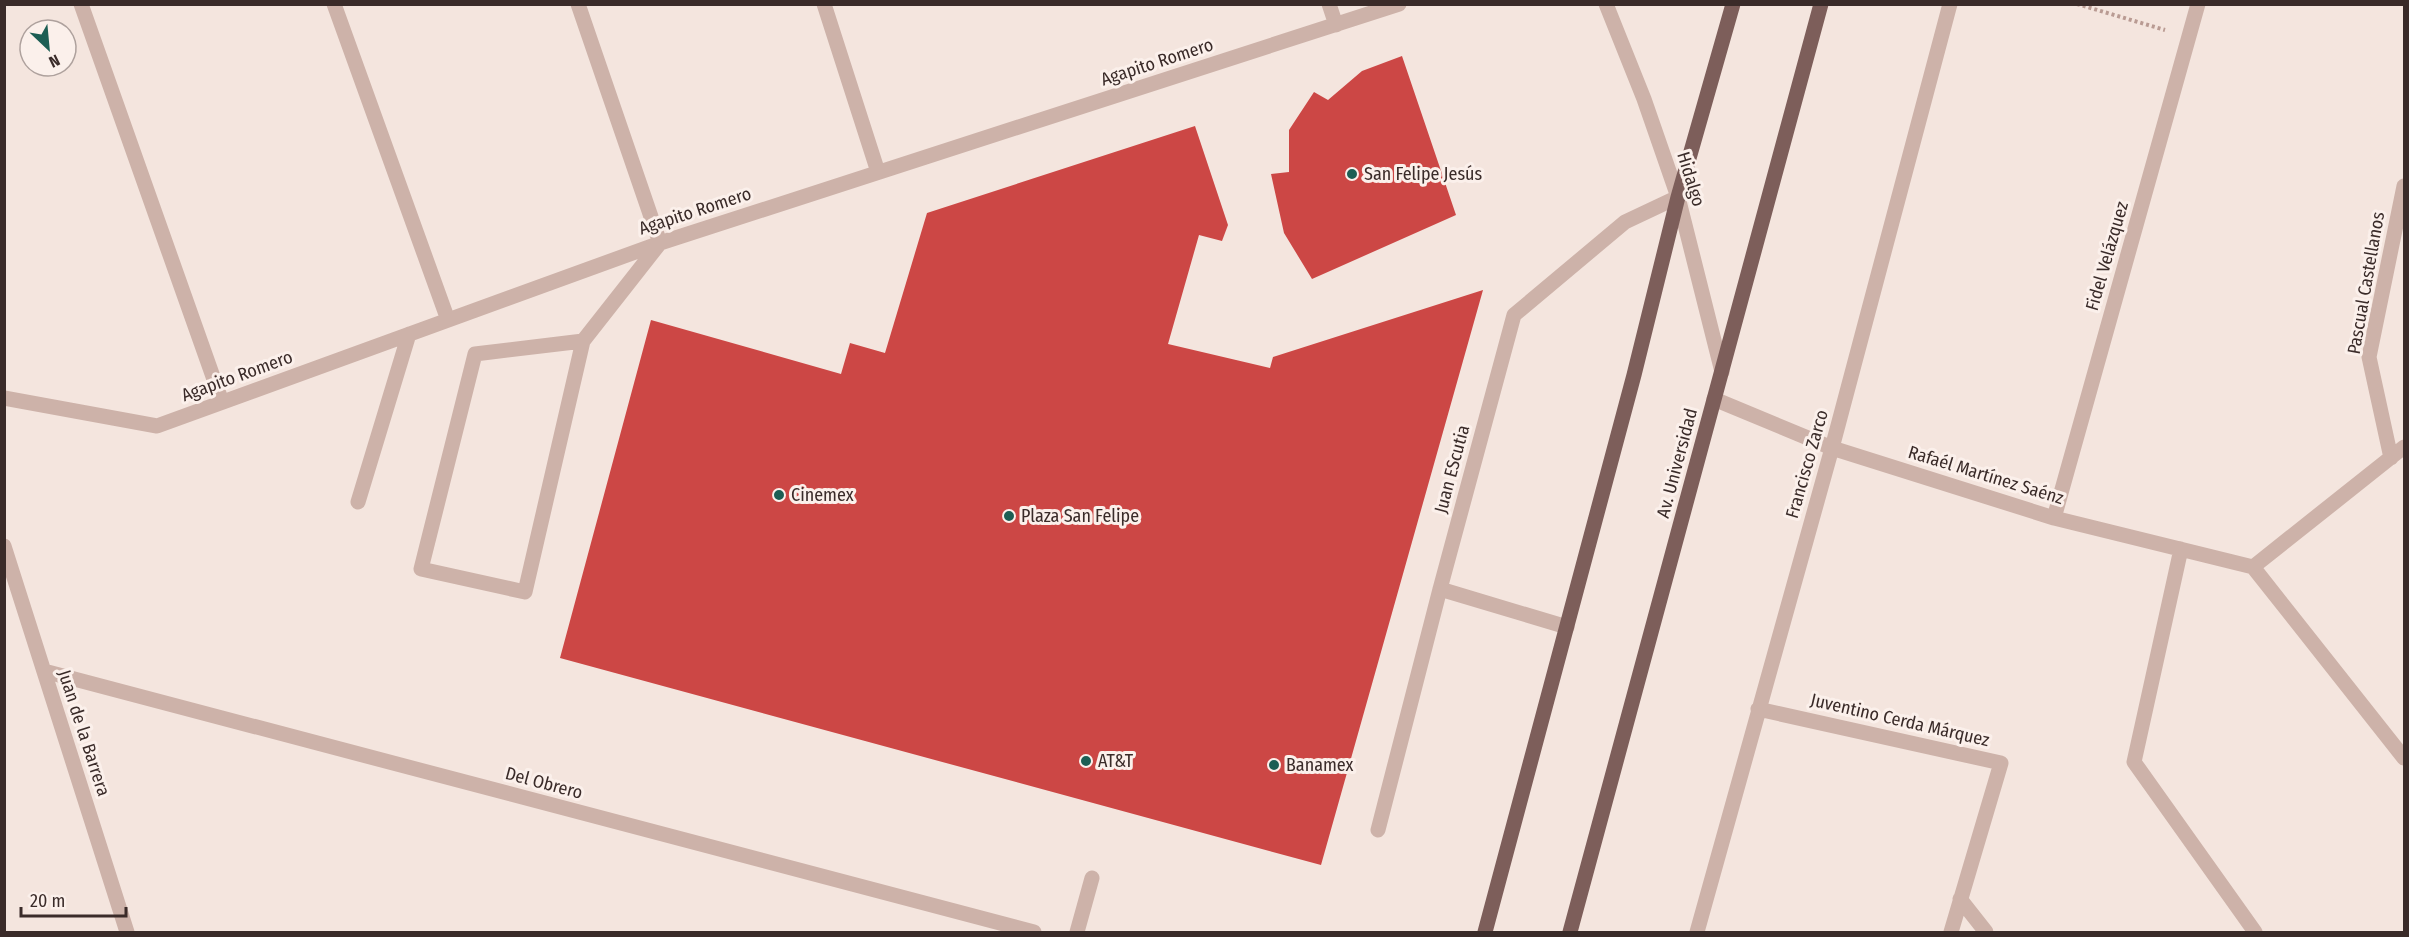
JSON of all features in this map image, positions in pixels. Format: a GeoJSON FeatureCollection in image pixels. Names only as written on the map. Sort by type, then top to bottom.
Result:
{"type":"FeatureCollection","features":[{"type":"Feature","properties":{"kind":"main road"},"geometry":{"type":"LineString","coordinates":[[1485,933],[1634,375],[1678,197],[1733,4]]}},
{"type":"Feature","properties":{"kind":"main road","name":"Av. Universidad"},"geometry":{"type":"LineString","coordinates":[[1569,933],[1821,4]]}},
{"type":"Feature","properties":{"kind":"street"},"geometry":{"type":"LineString","coordinates":[[81,4],[222,402]]}},
{"type":"Feature","properties":{"kind":"street"},"geometry":{"type":"LineString","coordinates":[[334,4],[448,320]]}},
{"type":"Feature","properties":{"kind":"street"},"geometry":{"type":"LineString","coordinates":[[578,4],[660,243],[583,341],[525,592],[421,569],[475,354],[583,341]]}},
{"type":"Feature","properties":{"kind":"street"},"geometry":{"type":"LineString","coordinates":[[824,4],[878,172]]}},
{"type":"Feature","properties":{"kind":"street"},"geometry":{"type":"LineString","coordinates":[[1329,4],[1336,25]]}},
{"type":"Feature","properties":{"kind":"street","name":"Agapito Romero"},"geometry":{"type":"LineString","coordinates":[[4,398],[158,426],[660,243],[1399,4]]}},
{"type":"Feature","properties":{"kind":"street","name":"Hidalgo"},"geometry":{"type":"LineString","coordinates":[[1606,4],[1644,99],[1678,197],[1722,372]]}},
{"type":"Feature","properties":{"kind":"street","name":"Francisco Zarco"},"geometry":{"type":"LineString","coordinates":[[1697,933],[1832,448],[1950,4]]}},
{"type":"Feature","properties":{"kind":"street","name":"Fidel Velázquez"},"geometry":{"type":"LineString","coordinates":[[2054,518],[2198,4]]}},
{"type":"Feature","properties":{"kind":"street","name":"Pascual Castellanos"},"geometry":{"type":"LineString","coordinates":[[2391,458],[2369,357],[2404,186]]}},
{"type":"Feature","properties":{"kind":"street","name":"Juan EScutia"},"geometry":{"type":"LineString","coordinates":[[1378,830],[1514,315],[1625,222],[1678,197]]}},
{"type":"Feature","properties":{"kind":"street"},"geometry":{"type":"LineString","coordinates":[[358,502],[409,334]]}},
{"type":"Feature","properties":{"kind":"street","name":"Rafaél Martínez Saénz"},"geometry":{"type":"LineString","coordinates":[[1714,399],[1832,448],[2054,518],[2253,567]]}},
{"type":"Feature","properties":{"kind":"street"},"geometry":{"type":"LineString","coordinates":[[2401,747],[2253,567],[2404,447]]}},
{"type":"Feature","properties":{"kind":"street","name":"Juan de la Barrera"},"geometry":{"type":"LineString","coordinates":[[4,546],[127,933]]}},
{"type":"Feature","properties":{"kind":"street"},"geometry":{"type":"LineString","coordinates":[[2181,549],[2134,762],[2256,933]]}},
{"type":"Feature","properties":{"kind":"street"},"geometry":{"type":"LineString","coordinates":[[1440,589],[1567,627]]}},
{"type":"Feature","properties":{"kind":"street","name":"Del Obrero"},"geometry":{"type":"LineString","coordinates":[[44,671],[1034,933]]}},
{"type":"Feature","properties":{"kind":"street","name":"Juventino Cerda Márquez"},"geometry":{"type":"LineString","coordinates":[[1758,709],[2001,763],[1960,899]]}},
{"type":"Feature","properties":{"kind":"street"},"geometry":{"type":"LineString","coordinates":[[1077,933],[1092,878]]}},
{"type":"Feature","properties":{"kind":"street"},"geometry":{"type":"LineString","coordinates":[[1951,933],[1960,899]]}},
{"type":"Feature","properties":{"kind":"street"},"geometry":{"type":"LineString","coordinates":[[1960,899],[1986,933]]}},
{"type":"Feature","properties":{"kind":"path"},"geometry":{"type":"LineString","coordinates":[[2077,4],[2189,36]]}},
{"type":"Feature","properties":{"kind":"building"},"geometry":{"type":"Polygon","coordinates":[[[1402,56],[1456,215],[1312,279],[1284,233],[1271,174],[1289,172],[1289,130],[1314,92],[1328,100],[1362,71],[1402,56]]]}},
{"type":"Feature","properties":{"kind":"building","name":"Plaza San Felipe"},"geometry":{"type":"Polygon","coordinates":[[[1195,126],[1228,225],[1222,241],[1199,235],[1168,344],[1270,368],[1273,357],[1483,290],[1321,865],[560,658],[651,320],[841,374],[850,343],[885,353],[927,213],[1195,126]]]}},
{"type":"Feature","properties":{"kind":"place","name":"San Felipe Jesús"},"geometry":{"type":"Point","coordinates":[1352,174]}},
{"type":"Feature","properties":{"kind":"place","name":"Cinemex"},"geometry":{"type":"Point","coordinates":[779,495]}},
{"type":"Feature","properties":{"kind":"place","name":"Plaza San Felipe"},"geometry":{"type":"Point","coordinates":[1009,516]}},
{"type":"Feature","properties":{"kind":"place","name":"AT&T"},"geometry":{"type":"Point","coordinates":[1086,761]}},
{"type":"Feature","properties":{"kind":"place","name":"Banamex"},"geometry":{"type":"Point","coordinates":[1274,765]}}]}
